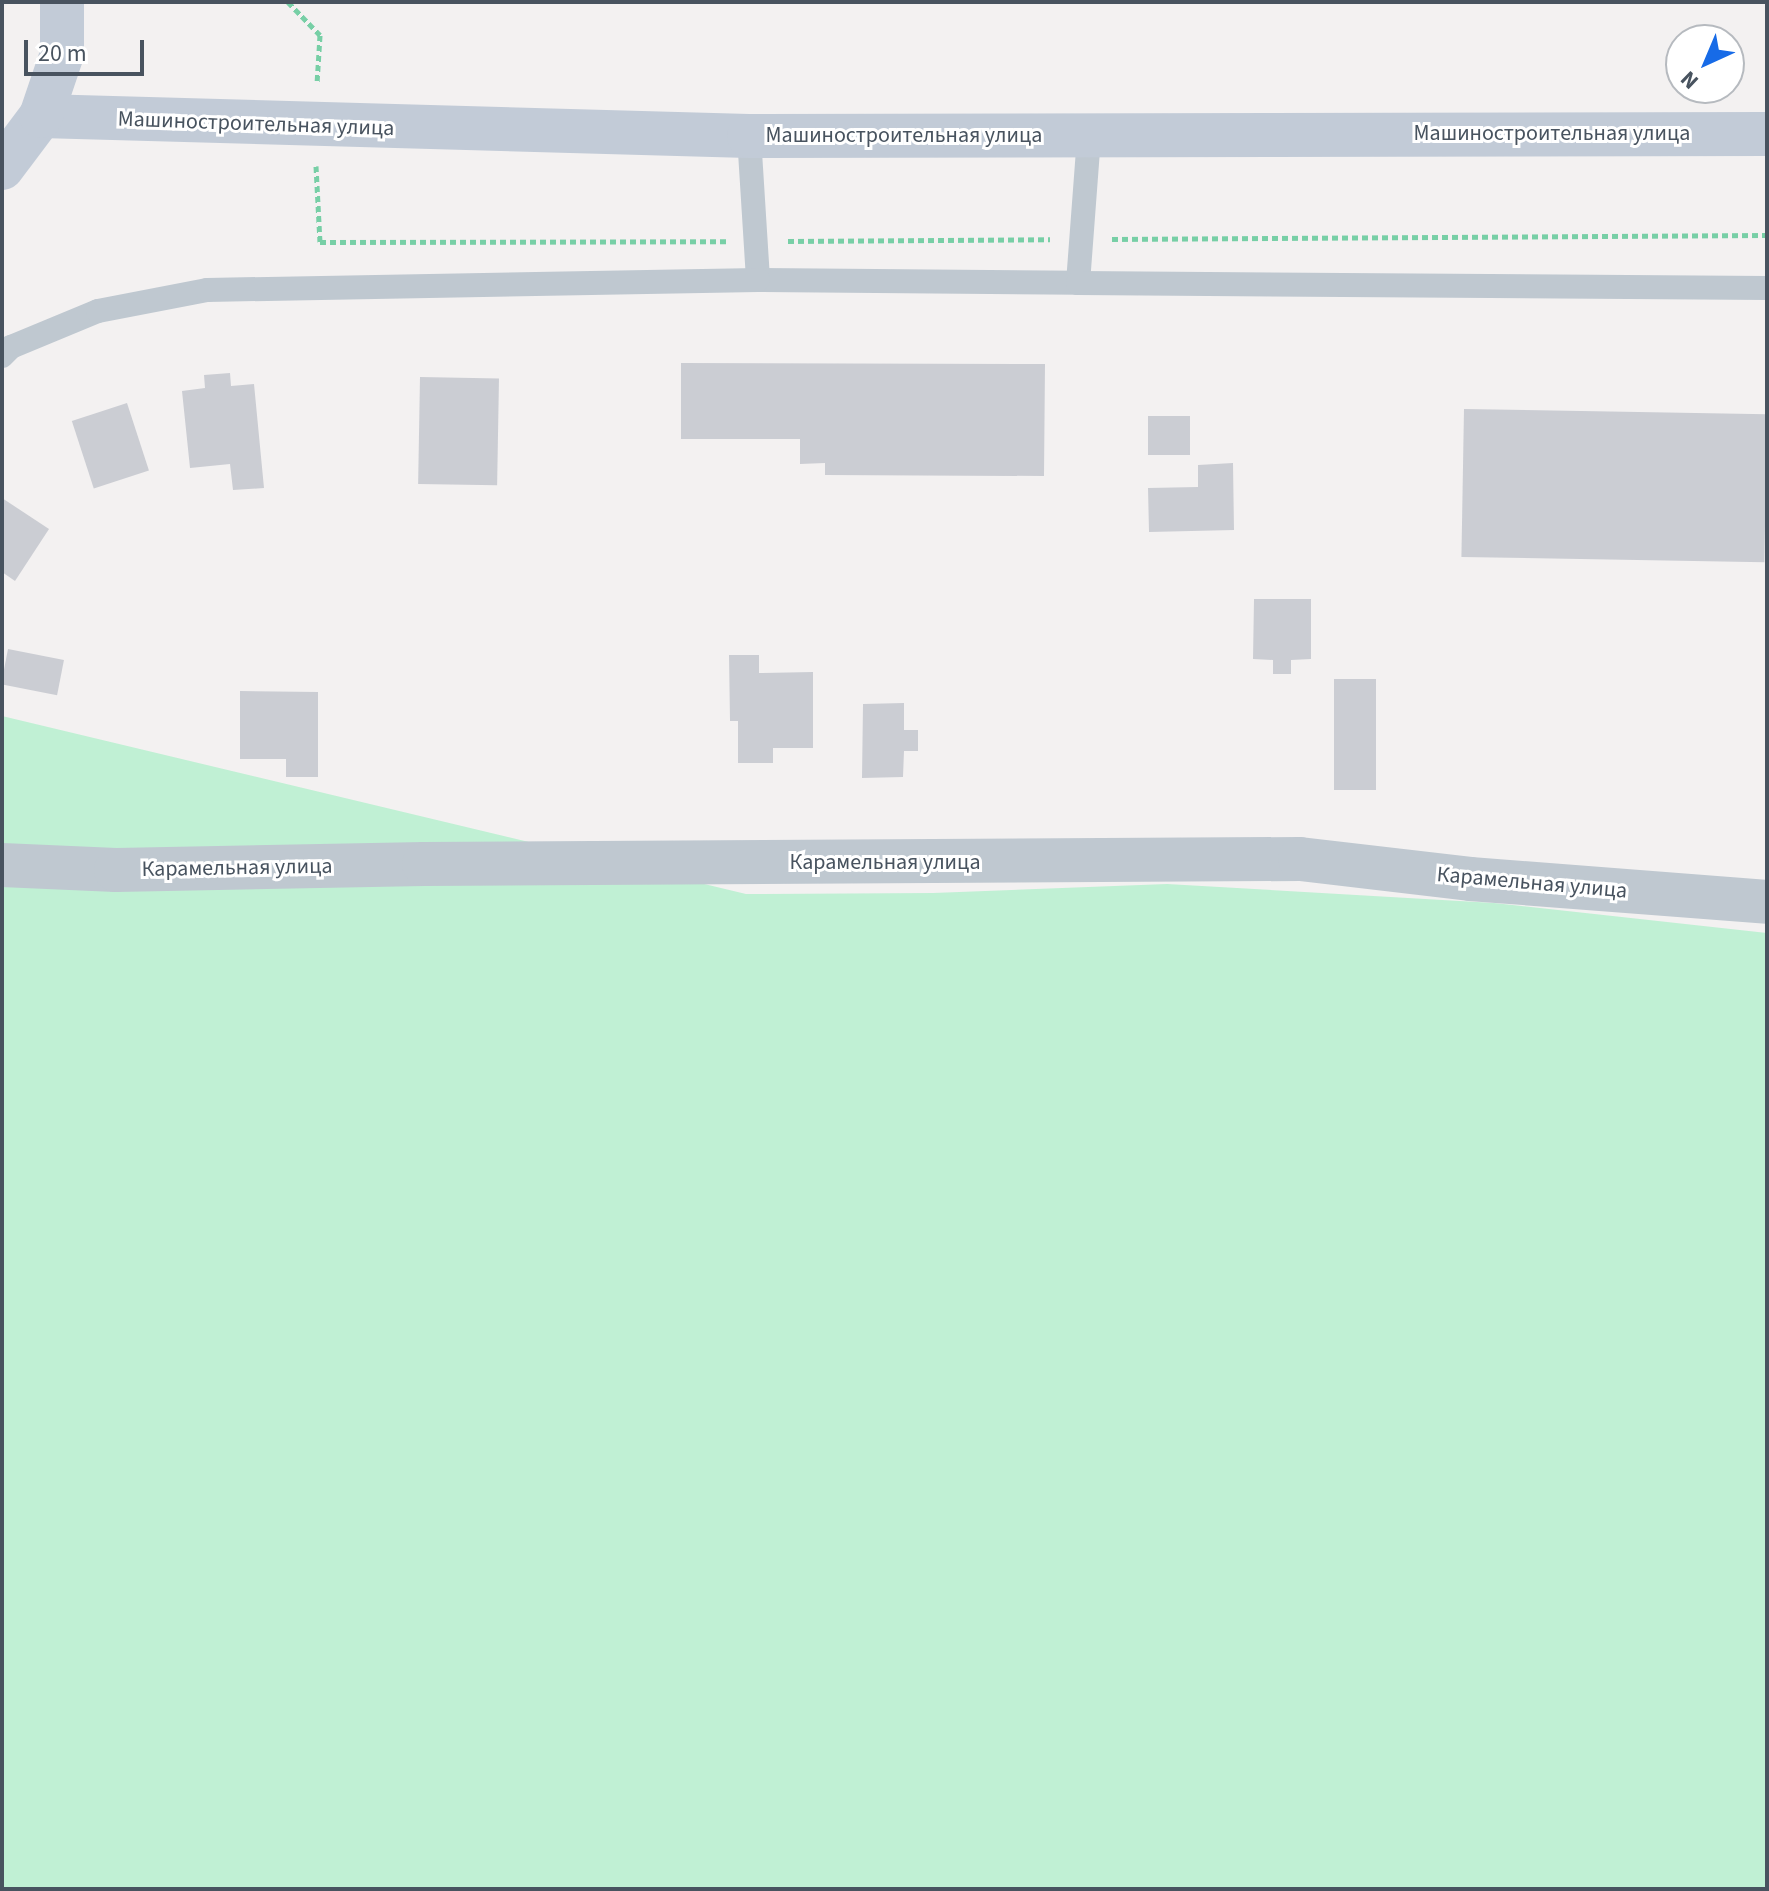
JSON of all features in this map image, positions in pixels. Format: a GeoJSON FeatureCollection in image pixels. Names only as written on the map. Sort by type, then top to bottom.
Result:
{"type":"FeatureCollection","features":[{"type":"Feature","properties":{"kind":"street"},"geometry":{"type":"LineString","coordinates":[[2,168],[41,116],[62,54],[62,2]]}},
{"type":"Feature","properties":{"kind":"street","name":"Машиностроительная улица"},"geometry":{"type":"LineString","coordinates":[[41,116],[749,136],[1767,134]]}},
{"type":"Feature","properties":{"kind":"street","name":"Карамельная улица"},"geometry":{"type":"LineString","coordinates":[[2,865],[116,870],[424,864],[1300,859],[1470,879],[1767,902]]}},
{"type":"Feature","properties":{"kind":"lane"},"geometry":{"type":"LineString","coordinates":[[1078,283],[1089,135]]}},
{"type":"Feature","properties":{"kind":"lane"},"geometry":{"type":"LineString","coordinates":[[749,136],[758,280]]}},
{"type":"Feature","properties":{"kind":"lane"},"geometry":{"type":"LineString","coordinates":[[2,356],[11,347],[98,311],[207,290],[758,280],[1767,288]]}},
{"type":"Feature","properties":{"kind":"path"},"geometry":{"type":"LineString","coordinates":[[288,2],[320,35],[314,126],[320,242],[1767,235]]}},
{"type":"Feature","properties":{"kind":"green space"},"geometry":{"type":"Polygon","coordinates":[[[2,716],[746,894],[933,893],[1167,884],[1494,903],[1767,933],[1767,1889],[2,1889],[2,716]]]}},
{"type":"Feature","properties":{"kind":"building"},"geometry":{"type":"Polygon","coordinates":[[[681,363],[1045,364],[1044,476],[825,475],[825,463],[800,464],[800,439],[681,439],[681,363]]]}},
{"type":"Feature","properties":{"kind":"building"},"geometry":{"type":"Polygon","coordinates":[[[230,373],[231,386],[254,384],[264,488],[233,490],[230,464],[190,468],[182,391],[205,388],[204,375],[230,373]]]}},
{"type":"Feature","properties":{"kind":"building"},"geometry":{"type":"Polygon","coordinates":[[[420,377],[499,378],[497,485],[418,484],[420,377]]]}},
{"type":"Feature","properties":{"kind":"building"},"geometry":{"type":"Polygon","coordinates":[[[127,403],[149,471],[94,488],[72,421],[127,403]]]}},
{"type":"Feature","properties":{"kind":"building"},"geometry":{"type":"Polygon","coordinates":[[[1464,409],[1767,414],[1764,562],[1461,557],[1464,409]]]}},
{"type":"Feature","properties":{"kind":"building"},"geometry":{"type":"Polygon","coordinates":[[[1148,416],[1190,416],[1190,455],[1148,455],[1148,416]]]}},
{"type":"Feature","properties":{"kind":"building"},"geometry":{"type":"Polygon","coordinates":[[[1233,463],[1234,530],[1149,532],[1148,488],[1198,487],[1198,465],[1233,463]]]}},
{"type":"Feature","properties":{"kind":"building"},"geometry":{"type":"Polygon","coordinates":[[[2,498],[49,529],[15,581],[2,572],[2,498]]]}},
{"type":"Feature","properties":{"kind":"building"},"geometry":{"type":"Polygon","coordinates":[[[1254,599],[1311,599],[1311,659],[1291,660],[1291,674],[1273,674],[1273,660],[1253,659],[1254,599]]]}},
{"type":"Feature","properties":{"kind":"building"},"geometry":{"type":"Polygon","coordinates":[[[8,649],[64,660],[57,695],[2,685],[8,649]]]}},
{"type":"Feature","properties":{"kind":"building"},"geometry":{"type":"Polygon","coordinates":[[[729,655],[759,655],[759,673],[813,672],[813,748],[773,748],[773,763],[738,763],[738,721],[730,721],[729,655]]]}},
{"type":"Feature","properties":{"kind":"building"},"geometry":{"type":"Polygon","coordinates":[[[1334,679],[1376,679],[1376,790],[1334,790],[1334,679]]]}},
{"type":"Feature","properties":{"kind":"building"},"geometry":{"type":"Polygon","coordinates":[[[240,691],[318,692],[318,777],[286,777],[286,759],[240,759],[240,691]]]}},
{"type":"Feature","properties":{"kind":"building"},"geometry":{"type":"Polygon","coordinates":[[[904,703],[904,730],[918,730],[918,751],[904,751],[903,777],[862,778],[863,704],[904,703]]]}}]}
